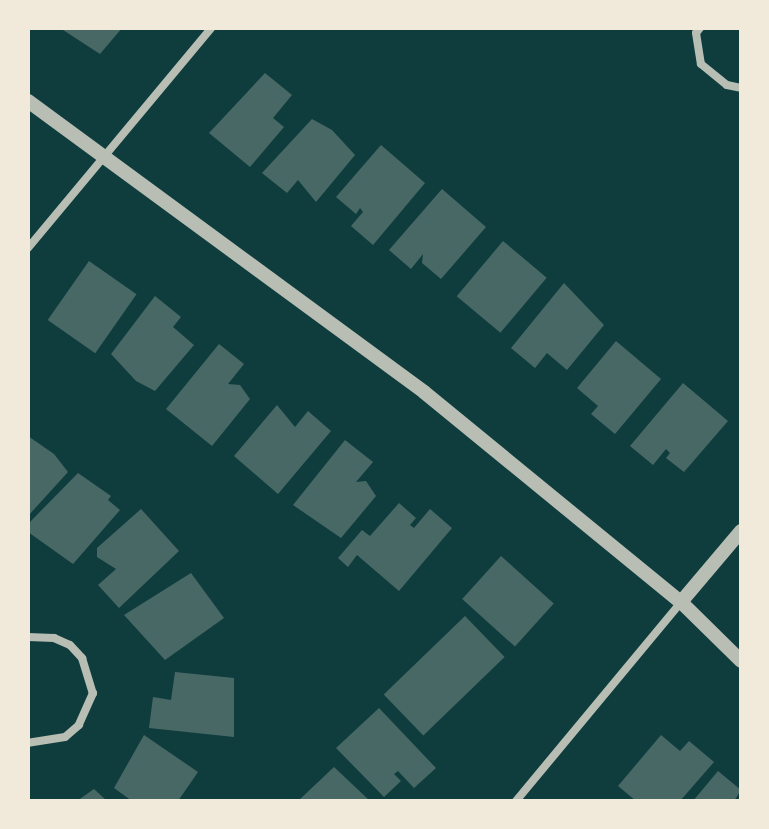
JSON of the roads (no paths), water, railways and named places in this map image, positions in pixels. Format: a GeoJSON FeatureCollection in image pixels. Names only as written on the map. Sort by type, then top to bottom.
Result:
{"type":"FeatureCollection","features":[{"type":"Feature","properties":{"kind":"street"},"geometry":{"type":"LineString","coordinates":[[28,248],[211,28]]}},
{"type":"Feature","properties":{"kind":"street"},"geometry":{"type":"LineString","coordinates":[[700,28],[696,33],[701,64],[727,85],[741,88]]}},
{"type":"Feature","properties":{"kind":"street"},"geometry":{"type":"LineString","coordinates":[[28,101],[424,392],[681,602],[741,661]]}},
{"type":"Feature","properties":{"kind":"street"},"geometry":{"type":"LineString","coordinates":[[516,801],[741,531]]}},
{"type":"Feature","properties":{"kind":"street"},"geometry":{"type":"LineString","coordinates":[[28,637],[54,638],[70,645],[86,666],[93,693],[79,725],[65,737],[28,743]]}}]}
